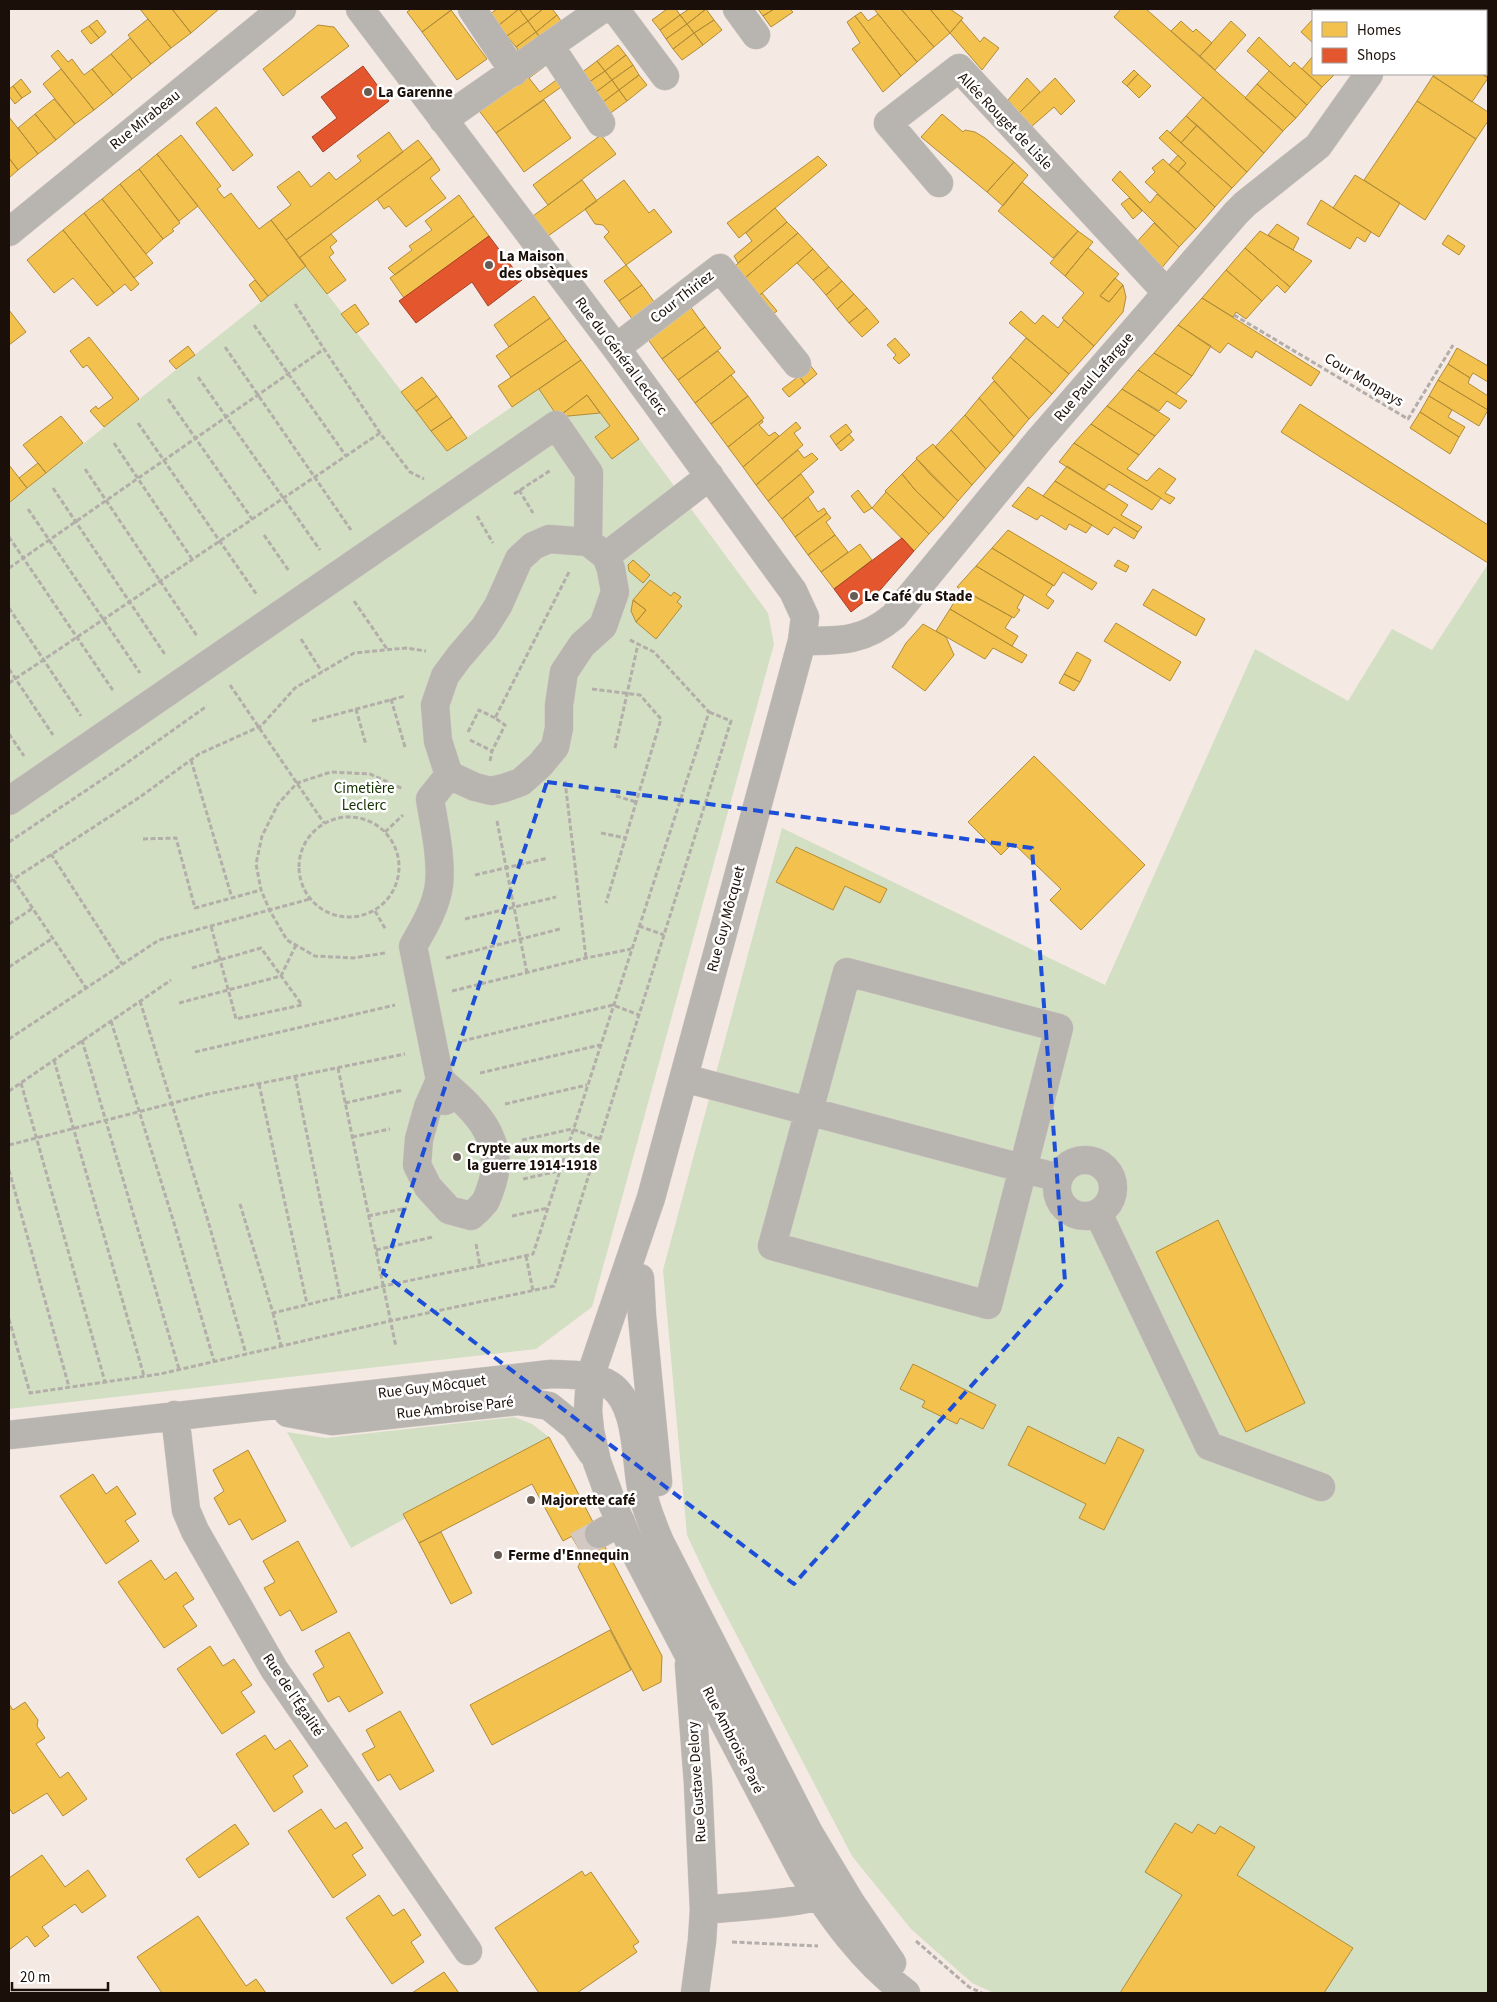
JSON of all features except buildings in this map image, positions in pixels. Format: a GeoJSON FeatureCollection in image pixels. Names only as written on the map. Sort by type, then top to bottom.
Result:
{"type":"FeatureCollection","features":[{"type":"Feature","properties":{"kind":"street","name":"Rue Mirabeau"},"geometry":{"type":"LineString","coordinates":[[9,232],[282,9]]}},
{"type":"Feature","properties":{"kind":"street","name":"Rue du Général Leclerc"},"geometry":{"type":"LineString","coordinates":[[360,9],[616,348],[799,601],[805,617],[802,641]]}},
{"type":"Feature","properties":{"kind":"street"},"geometry":{"type":"LineString","coordinates":[[472,9],[514,72]]}},
{"type":"Feature","properties":{"kind":"street"},"geometry":{"type":"LineString","coordinates":[[442,120],[550,46],[574,17],[602,9]]}},
{"type":"Feature","properties":{"kind":"street"},"geometry":{"type":"LineString","coordinates":[[615,9],[665,76]]}},
{"type":"Feature","properties":{"kind":"street"},"geometry":{"type":"LineString","coordinates":[[736,9],[756,35]]}},
{"type":"Feature","properties":{"kind":"street"},"geometry":{"type":"LineString","coordinates":[[550,46],[601,123]]}},
{"type":"Feature","properties":{"kind":"street","name":"Allée Rouget de Lisle"},"geometry":{"type":"LineString","coordinates":[[939,183],[888,123],[958,68],[1167,293]]}},
{"type":"Feature","properties":{"kind":"street","name":"Rue Paul Lafargue"},"geometry":{"type":"LineString","coordinates":[[802,641],[838,641],[856,638],[880,627],[894,616],[1040,440],[1245,204],[1318,146],[1368,75]]}},
{"type":"Feature","properties":{"kind":"street","name":"Cour Thiriez"},"geometry":{"type":"LineString","coordinates":[[616,348],[720,268],[797,364]]}},
{"type":"Feature","properties":{"kind":"street"},"geometry":{"type":"LineString","coordinates":[[9,801],[556,425],[589,473],[592,547]]}},
{"type":"Feature","properties":{"kind":"street"},"geometry":{"type":"LineString","coordinates":[[592,547],[710,476]]}},
{"type":"Feature","properties":{"kind":"street"},"geometry":{"type":"LineString","coordinates":[[549,539],[592,547],[611,568],[615,592],[603,626],[582,645],[564,672],[556,746],[521,782],[491,791],[475,787],[449,775],[438,741],[435,705],[445,676],[484,628],[498,606],[519,559],[533,546],[549,539]]}},
{"type":"Feature","properties":{"kind":"street","name":"Rue Guy Môcquet"},"geometry":{"type":"LineString","coordinates":[[590,1377],[651,1198],[802,641]]}},
{"type":"Feature","properties":{"kind":"street"},"geometry":{"type":"LineString","coordinates":[[443,1092],[464,1099],[480,1120],[494,1146],[494,1175],[486,1201],[460,1213],[428,1187],[417,1165],[421,1131],[443,1092],[413,946],[430,916],[439,884],[437,843],[430,799],[449,775]]}},
{"type":"Feature","properties":{"kind":"street"},"geometry":{"type":"LineString","coordinates":[[847,972],[1058,1028],[1022,1169],[988,1304],[772,1246],[847,972]]}},
{"type":"Feature","properties":{"kind":"street"},"geometry":{"type":"LineString","coordinates":[[684,1078],[1059,1178]]}},
{"type":"Feature","properties":{"kind":"street"},"geometry":{"type":"LineString","coordinates":[[1083,1160],[1101,1165],[1108,1172],[1112,1180],[1113,1190],[1111,1199],[1106,1207],[1098,1213],[1090,1216],[1080,1216],[1072,1213],[1059,1200],[1057,1191],[1059,1178],[1066,1167],[1074,1162],[1083,1160]]}},
{"type":"Feature","properties":{"kind":"street","name":"Rue Guy Môcquet"},"geometry":{"type":"LineString","coordinates":[[9,1435],[175,1415],[281,1409],[571,1384],[590,1377],[609,1358],[625,1326],[640,1278],[651,1198]]}},
{"type":"Feature","properties":{"kind":"street"},"geometry":{"type":"LineString","coordinates":[[1098,1213],[1209,1446],[1322,1487]]}},
{"type":"Feature","properties":{"kind":"street","name":"Rue Ambroise Paré"},"geometry":{"type":"LineString","coordinates":[[640,1278],[660,1514],[667,1548],[678,1578]]}},
{"type":"Feature","properties":{"kind":"street","name":"Rue Ambroise Paré"},"geometry":{"type":"LineString","coordinates":[[906,1993],[851,1940],[829,1890],[809,1833],[678,1578],[648,1514],[642,1491],[628,1407],[616,1390],[590,1377],[588,1411],[590,1431],[610,1528],[649,1580],[802,1871],[829,1890],[920,1993]]}},
{"type":"Feature","properties":{"kind":"street","name":"Rue Ambroise Paré"},"geometry":{"type":"LineString","coordinates":[[281,1409],[332,1421],[518,1401],[534,1403],[549,1406],[575,1428],[597,1462]]}},
{"type":"Feature","properties":{"kind":"street","name":"Rue de l'Égalité"},"geometry":{"type":"LineString","coordinates":[[175,1415],[186,1510],[194,1531],[274,1669],[468,1951]]}},
{"type":"Feature","properties":{"kind":"street","name":"Rue Gustave Delory"},"geometry":{"type":"LineString","coordinates":[[688,1654],[698,1784],[704,1910],[695,1993]]}},
{"type":"Feature","properties":{"kind":"street"},"geometry":{"type":"LineString","coordinates":[[704,1910],[829,1890]]}},
{"type":"Feature","properties":{"kind":"path"},"geometry":{"type":"LineString","coordinates":[[295,304],[380,433],[410,472],[458,492],[478,518],[513,575]]}},
{"type":"Feature","properties":{"kind":"path","name":"Cour Monpays"},"geometry":{"type":"LineString","coordinates":[[1234,315],[1408,419],[1453,345]]}},
{"type":"Feature","properties":{"kind":"path"},"geometry":{"type":"LineString","coordinates":[[254,325],[346,456]]}},
{"type":"Feature","properties":{"kind":"path"},"geometry":{"type":"LineString","coordinates":[[225,347],[368,554]]}},
{"type":"Feature","properties":{"kind":"path"},"geometry":{"type":"LineString","coordinates":[[9,568],[324,349]]}},
{"type":"Feature","properties":{"kind":"path"},"geometry":{"type":"LineString","coordinates":[[198,377],[337,575],[387,650]]}},
{"type":"Feature","properties":{"kind":"path"},"geometry":{"type":"LineString","coordinates":[[168,399],[252,519]]}},
{"type":"Feature","properties":{"kind":"path"},"geometry":{"type":"LineString","coordinates":[[138,423],[273,619]]}},
{"type":"Feature","properties":{"kind":"path"},"geometry":{"type":"LineString","coordinates":[[9,683],[380,433]]}},
{"type":"Feature","properties":{"kind":"path"},"geometry":{"type":"LineString","coordinates":[[114,443],[192,559]]}},
{"type":"Feature","properties":{"kind":"path"},"geometry":{"type":"LineString","coordinates":[[511,496],[576,454]]}},
{"type":"Feature","properties":{"kind":"path"},"geometry":{"type":"LineString","coordinates":[[85,468],[324,824]]}},
{"type":"Feature","properties":{"kind":"path"},"geometry":{"type":"LineString","coordinates":[[53,488],[183,680]]}},
{"type":"Feature","properties":{"kind":"path"},"geometry":{"type":"LineString","coordinates":[[28,509],[157,698]]}},
{"type":"Feature","properties":{"kind":"path"},"geometry":{"type":"LineString","coordinates":[[478,518],[486,512]]}},
{"type":"Feature","properties":{"kind":"path"},"geometry":{"type":"LineString","coordinates":[[264,535],[306,596]]}},
{"type":"Feature","properties":{"kind":"path"},"geometry":{"type":"LineString","coordinates":[[9,537],[130,717]]}},
{"type":"Feature","properties":{"kind":"path"},"geometry":{"type":"LineString","coordinates":[[494,718],[592,547]]}},
{"type":"Feature","properties":{"kind":"path"},"geometry":{"type":"LineString","coordinates":[[9,608],[97,739]]}},
{"type":"Feature","properties":{"kind":"path"},"geometry":{"type":"LineString","coordinates":[[273,1313],[383,1286],[533,1254],[708,712],[654,652],[603,626]]}},
{"type":"Feature","properties":{"kind":"path"},"geometry":{"type":"LineString","coordinates":[[301,639],[322,672]]}},
{"type":"Feature","properties":{"kind":"path"},"geometry":{"type":"LineString","coordinates":[[615,748],[638,644]]}},
{"type":"Feature","properties":{"kind":"path"},"geometry":{"type":"LineString","coordinates":[[9,882],[140,797],[199,754],[258,727],[294,688],[354,653],[406,648],[459,657]]}},
{"type":"Feature","properties":{"kind":"path"},"geometry":{"type":"LineString","coordinates":[[9,669],[69,759]]}},
{"type":"Feature","properties":{"kind":"path"},"geometry":{"type":"LineString","coordinates":[[312,721],[442,686]]}},
{"type":"Feature","properties":{"kind":"path"},"geometry":{"type":"LineString","coordinates":[[588,689],[640,695],[660,719],[606,903]]}},
{"type":"Feature","properties":{"kind":"path"},"geometry":{"type":"LineString","coordinates":[[391,700],[405,747]]}},
{"type":"Feature","properties":{"kind":"path"},"geometry":{"type":"LineString","coordinates":[[9,842],[121,767],[207,706]]}},
{"type":"Feature","properties":{"kind":"path"},"geometry":{"type":"LineString","coordinates":[[356,709],[366,745]]}},
{"type":"Feature","properties":{"kind":"path"},"geometry":{"type":"LineString","coordinates":[[492,751],[466,737],[479,710],[506,725],[492,751],[489,775],[526,973]]}},
{"type":"Feature","properties":{"kind":"path"},"geometry":{"type":"LineString","coordinates":[[547,757],[565,780],[586,958]]}},
{"type":"Feature","properties":{"kind":"path"},"geometry":{"type":"LineString","coordinates":[[191,760],[232,898]]}},
{"type":"Feature","properties":{"kind":"path"},"geometry":{"type":"LineString","coordinates":[[413,946],[353,958],[315,956],[287,940],[270,911],[261,890],[256,864],[262,836],[278,804],[297,783],[331,772],[370,774],[402,789],[419,800],[430,799]]}},
{"type":"Feature","properties":{"kind":"path"},"geometry":{"type":"LineString","coordinates":[[616,796],[636,802]]}},
{"type":"Feature","properties":{"kind":"path"},"geometry":{"type":"LineString","coordinates":[[344,816],[362,818],[378,825],[390,837],[398,852],[400,869],[397,886],[388,900],[375,911],[360,917],[343,918],[328,913],[310,899],[304,891],[299,875],[299,859],[304,843],[314,830],[344,816]]}},
{"type":"Feature","properties":{"kind":"path"},"geometry":{"type":"LineString","coordinates":[[601,833],[626,838]]}},
{"type":"Feature","properties":{"kind":"path"},"geometry":{"type":"LineString","coordinates":[[143,839],[176,838],[195,908],[261,890]]}},
{"type":"Feature","properties":{"kind":"path"},"geometry":{"type":"LineString","coordinates":[[51,854],[122,964]]}},
{"type":"Feature","properties":{"kind":"path"},"geometry":{"type":"LineString","coordinates":[[475,875],[548,858]]}},
{"type":"Feature","properties":{"kind":"path"},"geometry":{"type":"LineString","coordinates":[[9,873],[86,988]]}},
{"type":"Feature","properties":{"kind":"path"},"geometry":{"type":"LineString","coordinates":[[465,919],[556,897]]}},
{"type":"Feature","properties":{"kind":"path"},"geometry":{"type":"LineString","coordinates":[[9,1039],[158,940],[310,899]]}},
{"type":"Feature","properties":{"kind":"path"},"geometry":{"type":"LineString","coordinates":[[9,924],[33,908]]}},
{"type":"Feature","properties":{"kind":"path"},"geometry":{"type":"LineString","coordinates":[[192,968],[220,960],[261,948],[302,1005],[236,1019],[228,990],[220,960],[211,926]]}},
{"type":"Feature","properties":{"kind":"path"},"geometry":{"type":"LineString","coordinates":[[639,926],[664,935]]}},
{"type":"Feature","properties":{"kind":"path"},"geometry":{"type":"LineString","coordinates":[[441,959],[560,929]]}},
{"type":"Feature","properties":{"kind":"path"},"geometry":{"type":"LineString","coordinates":[[9,967],[53,938]]}},
{"type":"Feature","properties":{"kind":"path"},"geometry":{"type":"LineString","coordinates":[[179,1002],[281,976],[296,945]]}},
{"type":"Feature","properties":{"kind":"path"},"geometry":{"type":"LineString","coordinates":[[195,1052],[586,958],[631,949]]}},
{"type":"Feature","properties":{"kind":"path"},"geometry":{"type":"LineString","coordinates":[[9,1091],[171,980]]}},
{"type":"Feature","properties":{"kind":"path"},"geometry":{"type":"LineString","coordinates":[[140,1002],[206,1214],[246,1354]]}},
{"type":"Feature","properties":{"kind":"path"},"geometry":{"type":"LineString","coordinates":[[9,1145],[171,1104],[295,1076],[434,1048],[613,1005],[639,1015]]}},
{"type":"Feature","properties":{"kind":"path"},"geometry":{"type":"LineString","coordinates":[[111,1021],[214,1361]]}},
{"type":"Feature","properties":{"kind":"path"},"geometry":{"type":"LineString","coordinates":[[82,1040],[179,1369]]}},
{"type":"Feature","properties":{"kind":"path"},"geometry":{"type":"LineString","coordinates":[[345,1103],[413,1088],[443,1092],[467,1076],[600,1045]]}},
{"type":"Feature","properties":{"kind":"path"},"geometry":{"type":"LineString","coordinates":[[54,1060],[144,1376]]}},
{"type":"Feature","properties":{"kind":"path"},"geometry":{"type":"LineString","coordinates":[[338,1068],[396,1347]]}},
{"type":"Feature","properties":{"kind":"path"},"geometry":{"type":"LineString","coordinates":[[295,1076],[340,1296]]}},
{"type":"Feature","properties":{"kind":"path"},"geometry":{"type":"LineString","coordinates":[[21,1083],[105,1382]]}},
{"type":"Feature","properties":{"kind":"path"},"geometry":{"type":"LineString","coordinates":[[259,1084],[307,1304]]}},
{"type":"Feature","properties":{"kind":"path"},"geometry":{"type":"LineString","coordinates":[[480,1120],[492,1107],[587,1085]]}},
{"type":"Feature","properties":{"kind":"path"},"geometry":{"type":"LineString","coordinates":[[352,1137],[406,1125],[421,1131]]}},
{"type":"Feature","properties":{"kind":"path"},"geometry":{"type":"LineString","coordinates":[[494,1146],[572,1129],[600,1139]]}},
{"type":"Feature","properties":{"kind":"path"},"geometry":{"type":"LineString","coordinates":[[9,1170],[69,1387]]}},
{"type":"Feature","properties":{"kind":"path"},"geometry":{"type":"LineString","coordinates":[[240,1204],[281,1346]]}},
{"type":"Feature","properties":{"kind":"path"},"geometry":{"type":"LineString","coordinates":[[376,1250],[446,1234],[460,1213]]}},
{"type":"Feature","properties":{"kind":"path"},"geometry":{"type":"LineString","coordinates":[[460,1213],[480,1266]]}},
{"type":"Feature","properties":{"kind":"path"},"geometry":{"type":"LineString","coordinates":[[526,1256],[533,1291]]}},
{"type":"Feature","properties":{"kind":"path"},"geometry":{"type":"LineString","coordinates":[[911,1937],[969,1987],[982,1993]]}},
{"type":"Feature","properties":{"kind":"path"},"geometry":{"type":"LineString","coordinates":[[702,1941],[819,1946]]}},
{"type":"Feature","properties":{"kind":"highlighted area"},"geometry":{"type":"Polygon","coordinates":[[[547,782],[1032,848],[1065,1281],[794,1584],[383,1273],[547,782]]]}},
{"type":"Feature","properties":{"kind":"green space","name":"Cimetière Leclerc"},"geometry":{"type":"Polygon","coordinates":[[[306,266],[447,451],[581,360],[768,613],[774,644],[592,1307],[536,1349],[9,1409],[9,503],[306,266]]]}},
{"type":"Feature","properties":{"kind":"green space"},"geometry":{"type":"Polygon","coordinates":[[[1488,564],[1488,1993],[994,1993],[972,1983],[911,1929],[852,1856],[711,1586],[687,1535],[663,1270],[782,828],[1105,985],[1255,649],[1348,701],[1392,629],[1432,650],[1488,564]]]}},
{"type":"Feature","properties":{"kind":"green space"},"geometry":{"type":"Polygon","coordinates":[[[514,1417],[532,1424],[549,1437],[404,1514],[406,1518],[351,1548],[287,1432],[326,1438],[514,1417]]]}},
{"type":"Feature","properties":{"kind":"tunnel"},"geometry":{"type":"LineString","coordinates":[[577,1546],[599,1534]]}},
{"type":"Feature","properties":{"kind":"place","name":"La Garenne"},"geometry":{"type":"Point","coordinates":[368,92]}},
{"type":"Feature","properties":{"kind":"place","name":"La Maison des obsèques"},"geometry":{"type":"Point","coordinates":[489,265]}},
{"type":"Feature","properties":{"kind":"place","name":"Le Café du Stade"},"geometry":{"type":"Point","coordinates":[854,596]}},
{"type":"Feature","properties":{"kind":"place","name":"Crypte aux morts de la guerre 1914-1918"},"geometry":{"type":"Point","coordinates":[457,1157]}},
{"type":"Feature","properties":{"kind":"place","name":"Majorette café"},"geometry":{"type":"Point","coordinates":[531,1500]}},
{"type":"Feature","properties":{"kind":"place","name":"Ferme d'Ennequin"},"geometry":{"type":"Point","coordinates":[498,1555]}}]}
